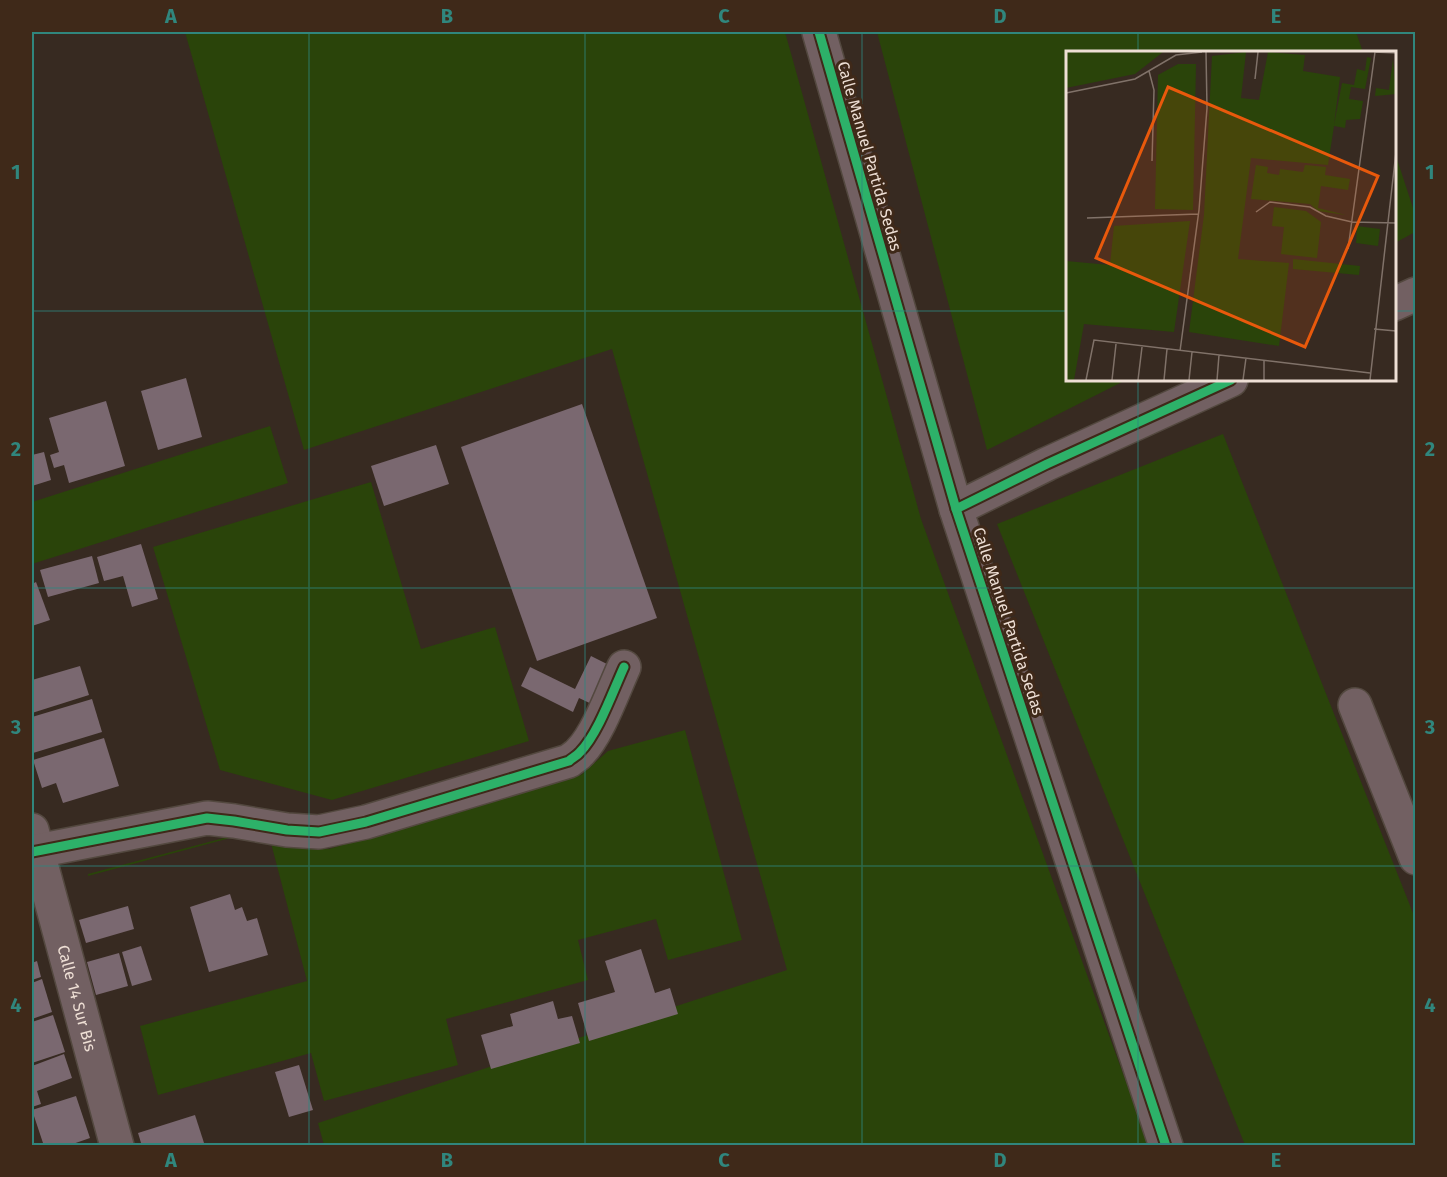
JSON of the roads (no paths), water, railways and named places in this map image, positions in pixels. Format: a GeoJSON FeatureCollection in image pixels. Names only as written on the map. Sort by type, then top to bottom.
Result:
{"type":"FeatureCollection","features":[{"type":"Feature","properties":{"kind":"street","name":"Calle Manuel Partida Sedas"},"geometry":{"type":"LineString","coordinates":[[819,32],[956,510],[1166,1146]]}},
{"type":"Feature","properties":{"kind":"street"},"geometry":{"type":"LineString","coordinates":[[1396,304],[1416,294]]}},
{"type":"Feature","properties":{"kind":"street"},"geometry":{"type":"LineString","coordinates":[[956,510],[1047,464],[1229,381]]}},
{"type":"Feature","properties":{"kind":"street"},"geometry":{"type":"LineString","coordinates":[[33,844],[207,818],[234,820],[287,830],[319,831],[366,822],[569,761],[589,740],[624,667]]}},
{"type":"Feature","properties":{"kind":"street"},"geometry":{"type":"LineString","coordinates":[[1355,705],[1416,858]]}},
{"type":"Feature","properties":{"kind":"street","name":"Calle 14 Sur Bis"},"geometry":{"type":"LineString","coordinates":[[33,844],[117,1146]]}}]}
